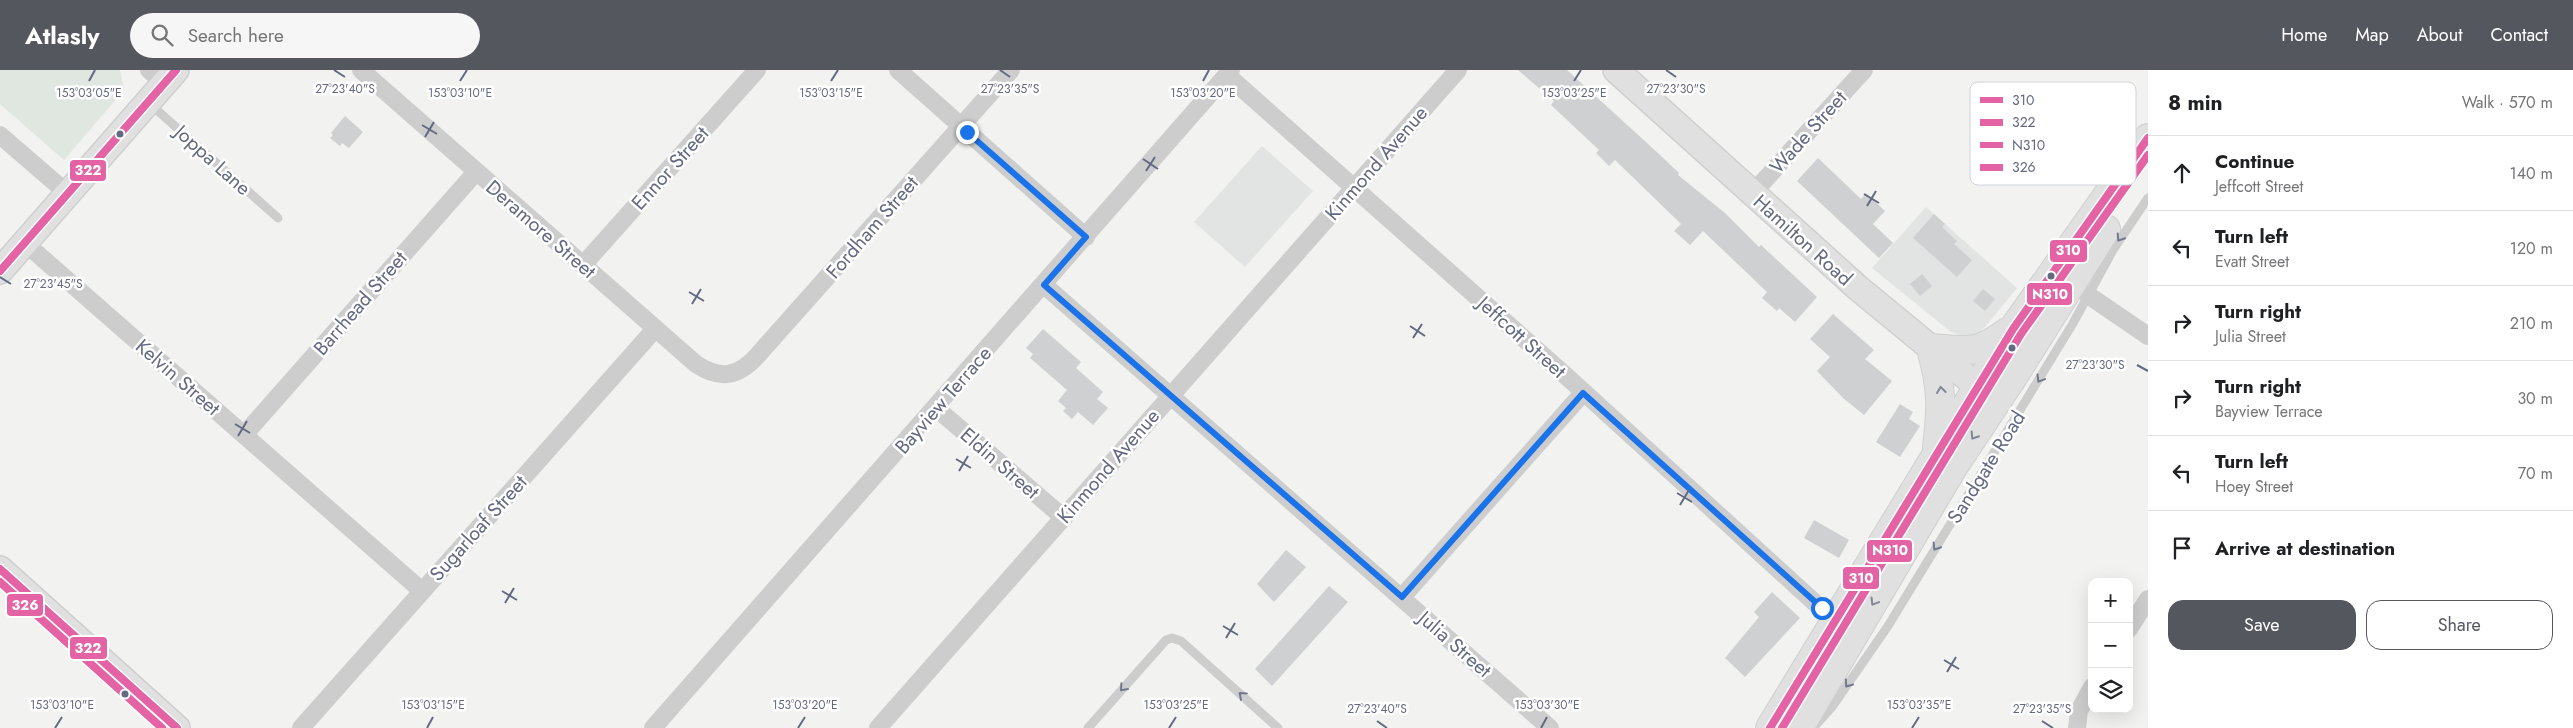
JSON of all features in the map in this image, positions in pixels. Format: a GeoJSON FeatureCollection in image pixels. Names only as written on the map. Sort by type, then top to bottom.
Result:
{"type":"FeatureCollection","features":[{"type":"Feature","properties":{"kind":"highway","name":"Sandgate Road"},"geometry":{"type":"LineString","coordinates":[[2136,155],[2148,138]]}},
{"type":"Feature","properties":{"kind":"highway","name":"Sandgate Road"},"geometry":{"type":"LineString","coordinates":[[1770,728],[1936,456],[1987,395],[2074,278],[2148,167]]}},
{"type":"Feature","properties":{"kind":"highway","name":"Sandgate Road"},"geometry":{"type":"LineString","coordinates":[[1799,728],[1947,478],[1987,395],[2013,329],[2115,185]]}},
{"type":"Feature","properties":{"kind":"highway"},"geometry":{"type":"LineString","coordinates":[[1936,456],[1942,402],[1939,379],[1931,348],[1975,350],[1987,347],[2013,329]]}},
{"type":"Feature","properties":{"kind":"main road","name":"Hamilton Road"},"geometry":{"type":"LineString","coordinates":[[1616,70],[1858,288],[1987,395]]}},
{"type":"Feature","properties":{"kind":"main road"},"geometry":{"type":"LineString","coordinates":[[0,271],[148,102],[163,74]]}},
{"type":"Feature","properties":{"kind":"main road"},"geometry":{"type":"LineString","coordinates":[[0,569],[178,728]]}},
{"type":"Feature","properties":{"kind":"street","name":"Deramore Street"},"geometry":{"type":"LineString","coordinates":[[361,70],[704,370],[727,376]]}},
{"type":"Feature","properties":{"kind":"street","name":"Ennor Street"},"geometry":{"type":"LineString","coordinates":[[583,265],[756,70]]}},
{"type":"Feature","properties":{"kind":"street"},"geometry":{"type":"LineString","coordinates":[[898,70],[1086,237]]}},
{"type":"Feature","properties":{"kind":"street","name":"Fordham Street"},"geometry":{"type":"LineString","coordinates":[[727,376],[742,370],[757,356],[1010,70]]}},
{"type":"Feature","properties":{"kind":"street","name":"Kinmond Avenue"},"geometry":{"type":"LineString","coordinates":[[878,728],[1458,70]]}},
{"type":"Feature","properties":{"kind":"street","name":"Wade Street"},"geometry":{"type":"LineString","coordinates":[[1752,194],[1864,70]]}},
{"type":"Feature","properties":{"kind":"street","name":"Jeffcott Street"},"geometry":{"type":"LineString","coordinates":[[1229,72],[1354,188],[1836,622]]}},
{"type":"Feature","properties":{"kind":"street","name":"Bayview Terrace"},"geometry":{"type":"LineString","coordinates":[[653,728],[1044,285],[1229,72]]}},
{"type":"Feature","properties":{"kind":"street"},"geometry":{"type":"LineString","coordinates":[[0,135],[67,193]]}},
{"type":"Feature","properties":{"kind":"street","name":"Barrhead Street"},"geometry":{"type":"LineString","coordinates":[[244,435],[476,172]]}},
{"type":"Feature","properties":{"kind":"street","name":"Kelvin Street"},"geometry":{"type":"LineString","coordinates":[[25,242],[422,591]]}},
{"type":"Feature","properties":{"kind":"street","name":"Julia Street"},"geometry":{"type":"LineString","coordinates":[[1044,285],[1172,394],[1550,728]]}},
{"type":"Feature","properties":{"kind":"street"},"geometry":{"type":"LineString","coordinates":[[2088,295],[2148,336]]}},
{"type":"Feature","properties":{"kind":"street","name":"Sugarloaf Street"},"geometry":{"type":"LineString","coordinates":[[301,728],[655,329]]}},
{"type":"Feature","properties":{"kind":"street"},"geometry":{"type":"LineString","coordinates":[[1402,597],[1583,393]]}},
{"type":"Feature","properties":{"kind":"street","name":"Eldin Street"},"geometry":{"type":"LineString","coordinates":[[936,408],[1064,518]]}},
{"type":"Feature","properties":{"kind":"street"},"geometry":{"type":"LineString","coordinates":[[2133,623],[2148,600]]}},
{"type":"Feature","properties":{"kind":"street"},"geometry":{"type":"LineString","coordinates":[[2077,728],[2079,711],[2088,694]]}},
{"type":"Feature","properties":{"kind":"lane","name":"Joppa Lane"},"geometry":{"type":"LineString","coordinates":[[148,102],[278,218]]}},
{"type":"Feature","properties":{"kind":"lane","name":"Sandgate Road"},"geometry":{"type":"LineString","coordinates":[[1813,728],[1832,707],[1888,626],[2034,388],[2113,250],[2148,198]]}},
{"type":"Feature","properties":{"kind":"lane"},"geometry":{"type":"LineString","coordinates":[[1088,728],[1166,640],[1172,638],[1182,641],[1278,728]]}},
{"type":"Feature","properties":{"kind":"shaded area"},"geometry":{"type":"Polygon","coordinates":[[[0,70],[120,70],[124,90],[64,160],[0,104],[0,70]]]}},
{"type":"Feature","properties":{"kind":"shaded area"},"geometry":{"type":"Polygon","coordinates":[[[1262,146],[1313,191],[1245,267],[1194,222],[1262,146]]]}},
{"type":"Feature","properties":{"kind":"shaded area"},"geometry":{"type":"Polygon","coordinates":[[[1926,207],[2017,288],[1985,327],[1975,335],[1962,336],[1951,332],[1872,268],[1926,207]]]}},
{"type":"Feature","properties":{"kind":"building"},"geometry":{"type":"Polygon","coordinates":[[[1518,70],[1567,70],[1659,154],[1679,173],[1678,175],[1725,213],[1759,247],[1761,245],[1817,297],[1795,322],[1779,308],[1777,311],[1762,298],[1767,292],[1703,231],[1690,245],[1674,231],[1681,224],[1615,160],[1609,166],[1596,153],[1599,150],[1551,105],[1554,101],[1518,70]]]}},
{"type":"Feature","properties":{"kind":"building"},"geometry":{"type":"Polygon","coordinates":[[[345,116],[363,132],[349,148],[342,143],[340,146],[330,138],[333,135],[331,133],[345,116]]]}},
{"type":"Feature","properties":{"kind":"building"},"geometry":{"type":"Polygon","coordinates":[[[1818,158],[1861,199],[1866,193],[1885,211],[1873,224],[1893,243],[1879,258],[1797,181],[1818,158]]]}},
{"type":"Feature","properties":{"kind":"building"},"geometry":{"type":"Polygon","coordinates":[[[1934,214],[1945,224],[1942,227],[1957,241],[1954,244],[1972,260],[1957,277],[1913,238],[1934,214]]]}},
{"type":"Feature","properties":{"kind":"building"},"geometry":{"type":"Polygon","coordinates":[[[1922,274],[1932,286],[1920,296],[1910,284],[1922,274]]]}},
{"type":"Feature","properties":{"kind":"building"},"geometry":{"type":"Polygon","coordinates":[[[1983,289],[1995,299],[1985,311],[1973,301],[1983,289]]]}},
{"type":"Feature","properties":{"kind":"building"},"geometry":{"type":"Polygon","coordinates":[[[1833,314],[1874,350],[1865,359],[1892,381],[1864,415],[1843,398],[1817,371],[1830,357],[1810,339],[1833,314]]]}},
{"type":"Feature","properties":{"kind":"building"},"geometry":{"type":"Polygon","coordinates":[[[1043,329],[1081,362],[1076,368],[1103,392],[1097,399],[1108,408],[1093,425],[1078,412],[1072,419],[1063,411],[1066,408],[1058,401],[1067,390],[1030,358],[1033,354],[1026,348],[1043,329]]]}},
{"type":"Feature","properties":{"kind":"building"},"geometry":{"type":"Polygon","coordinates":[[[1900,404],[1913,412],[1909,419],[1920,426],[1900,457],[1876,442],[1900,404]]]}},
{"type":"Feature","properties":{"kind":"building"},"geometry":{"type":"Polygon","coordinates":[[[1814,520],[1849,540],[1839,558],[1804,538],[1814,520]]]}},
{"type":"Feature","properties":{"kind":"building"},"geometry":{"type":"Polygon","coordinates":[[[1286,550],[1306,567],[1274,602],[1257,584],[1286,550]]]}},
{"type":"Feature","properties":{"kind":"building"},"geometry":{"type":"Polygon","coordinates":[[[1329,586],[1348,602],[1272,686],[1255,669],[1329,586]]]}},
{"type":"Feature","properties":{"kind":"building"},"geometry":{"type":"Polygon","coordinates":[[[1772,592],[1800,618],[1745,677],[1725,658],[1759,617],[1754,612],[1772,592]]]}},
{"type":"Feature","properties":{"kind":"transit line","name":"322"},"geometry":{"type":"LineString","coordinates":[[0,271],[176,70]]}},
{"type":"Feature","properties":{"kind":"transit line","name":"310"},"geometry":{"type":"LineString","coordinates":[[2136,155],[2148,138]]}},
{"type":"Feature","properties":{"kind":"transit line","name":"N310"},"geometry":{"type":"LineString","coordinates":[[2136,172],[2148,155]]}},
{"type":"Feature","properties":{"kind":"transit line","name":"310"},"geometry":{"type":"LineString","coordinates":[[1770,728],[2013,329],[2115,185]]}},
{"type":"Feature","properties":{"kind":"transit line","name":"N310"},"geometry":{"type":"LineString","coordinates":[[1782,728],[2021,334],[2127,185]]}},
{"type":"Feature","properties":{"kind":"transit line","name":"322"},"geometry":{"type":"LineString","coordinates":[[0,569],[177,728]]}},
{"type":"Feature","properties":{"kind":"transit line","name":"326"},"geometry":{"type":"LineString","coordinates":[[0,582],[162,728]]}},
{"type":"Feature","properties":{"kind":"route"},"geometry":{"type":"LineString","coordinates":[[967,132],[1086,237],[1044,285],[1172,394],[1402,597],[1583,393],[1822,608]]}}]}
